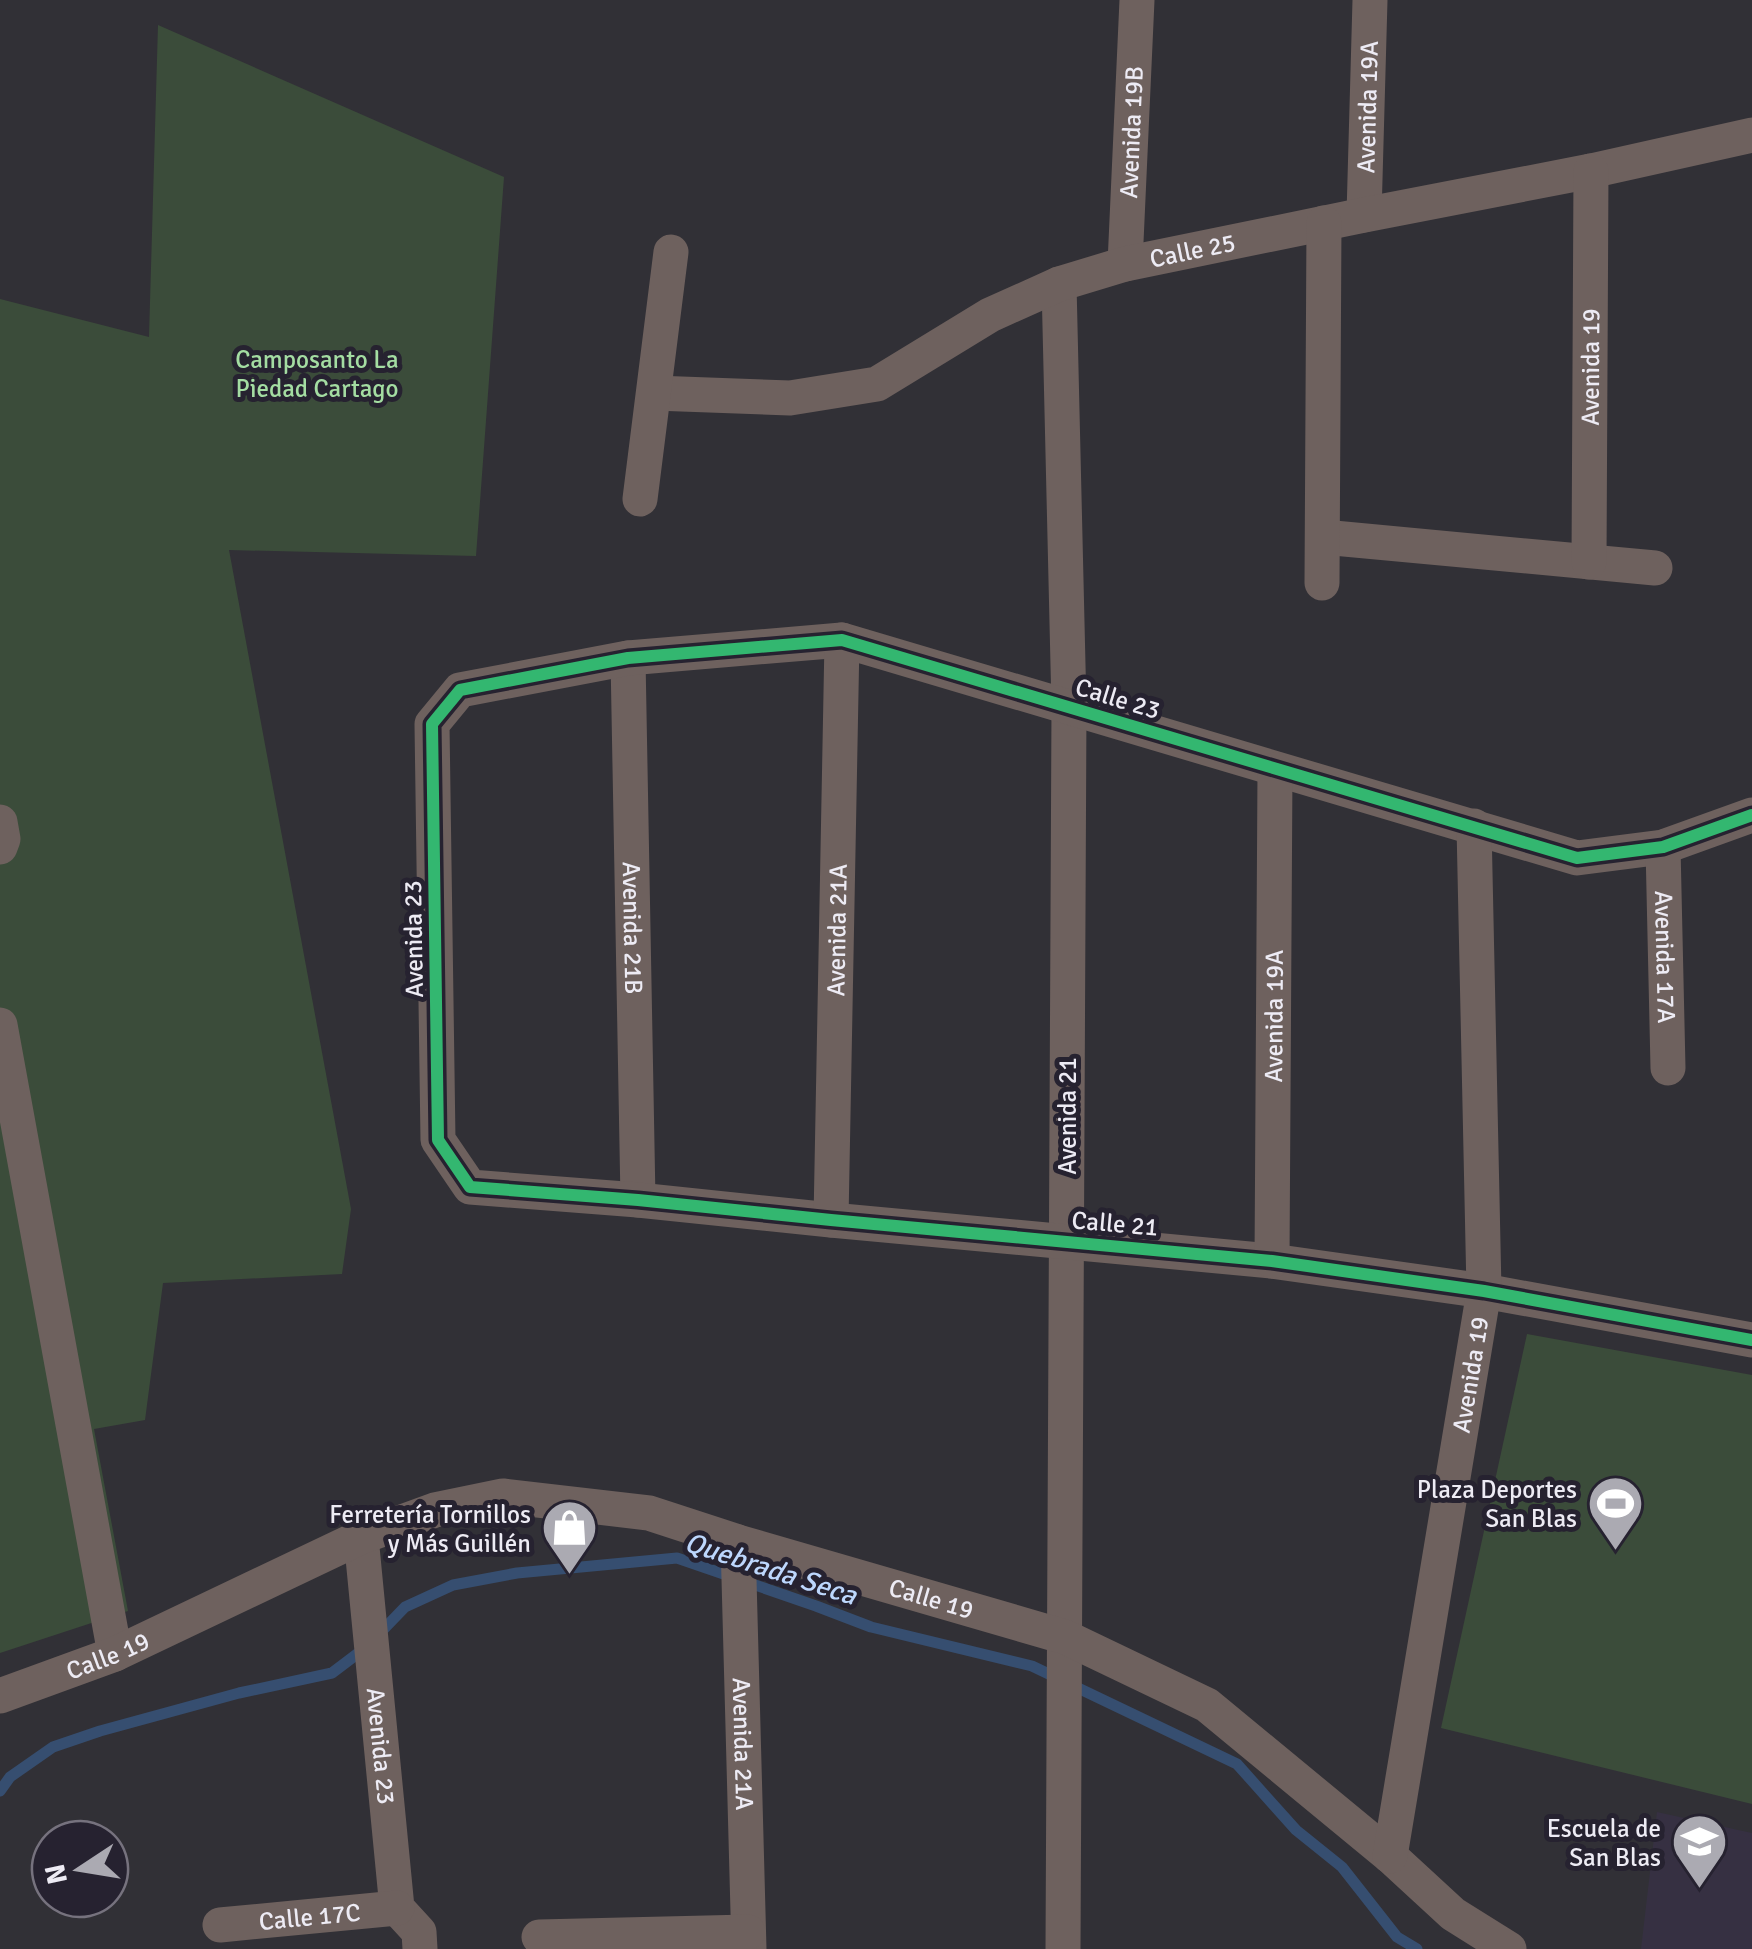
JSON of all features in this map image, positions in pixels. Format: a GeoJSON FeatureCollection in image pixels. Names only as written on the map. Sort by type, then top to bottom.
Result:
{"type":"FeatureCollection","features":[{"type":"Feature","properties":{"kind":"street","name":"Avenida 19B"},"geometry":{"type":"LineString","coordinates":[[1124,264],[1136,0]]}},
{"type":"Feature","properties":{"kind":"street","name":"Avenida 19A"},"geometry":{"type":"LineString","coordinates":[[1364,214],[1370,0]]}},
{"type":"Feature","properties":{"kind":"street","name":"Calle 25"},"geometry":{"type":"LineString","coordinates":[[654,393],[790,398],[877,384],[990,315],[1059,284],[1124,264],[1752,136]]}},
{"type":"Feature","properties":{"kind":"street","name":"Avenida 19"},"geometry":{"type":"LineString","coordinates":[[1589,562],[1591,171]]}},
{"type":"Feature","properties":{"kind":"street"},"geometry":{"type":"LineString","coordinates":[[1322,583],[1324,223]]}},
{"type":"Feature","properties":{"kind":"street"},"geometry":{"type":"LineString","coordinates":[[640,499],[672,252]]}},
{"type":"Feature","properties":{"kind":"street","name":"Avenida 21"},"geometry":{"type":"LineString","coordinates":[[1059,284],[1069,707],[1064,1949]]}},
{"type":"Feature","properties":{"kind":"street"},"geometry":{"type":"LineString","coordinates":[[1323,536],[1656,568]]}},
{"type":"Feature","properties":{"kind":"street","name":"Calle 23"},"geometry":{"type":"LineString","coordinates":[[460,690],[628,658],[842,640],[1577,858],[1663,847],[1752,815]]}},
{"type":"Feature","properties":{"kind":"street","name":"Avenida 21A"},"geometry":{"type":"LineString","coordinates":[[831,1220],[842,640]]}},
{"type":"Feature","properties":{"kind":"street","name":"Avenida 21B"},"geometry":{"type":"LineString","coordinates":[[628,658],[638,1200]]}},
{"type":"Feature","properties":{"kind":"street","name":"Avenida 23"},"geometry":{"type":"LineString","coordinates":[[460,690],[432,724],[438,1140],[470,1188]]}},
{"type":"Feature","properties":{"kind":"street","name":"Avenida 19A"},"geometry":{"type":"LineString","coordinates":[[1272,1261],[1275,770]]}},
{"type":"Feature","properties":{"kind":"street"},"geometry":{"type":"LineString","coordinates":[[0,822],[0,847]]}},
{"type":"Feature","properties":{"kind":"street","name":"Avenida 19"},"geometry":{"type":"LineString","coordinates":[[1390,1856],[1484,1292],[1474,826]]}},
{"type":"Feature","properties":{"kind":"street","name":"Avenida 17A"},"geometry":{"type":"LineString","coordinates":[[1663,847],[1668,1068]]}},
{"type":"Feature","properties":{"kind":"street"},"geometry":{"type":"LineString","coordinates":[[0,1024],[115,1654]]}},
{"type":"Feature","properties":{"kind":"street","name":"Calle 21"},"geometry":{"type":"LineString","coordinates":[[470,1188],[638,1200],[1272,1261],[1484,1292],[1752,1340]]}},
{"type":"Feature","properties":{"kind":"street","name":"Calle 19"},"geometry":{"type":"LineString","coordinates":[[0,1696],[115,1654],[361,1538],[436,1510],[504,1496],[648,1514],[1065,1637],[1207,1705],[1390,1856],[1453,1914],[1510,1949]]}},
{"type":"Feature","properties":{"kind":"street","name":"Avenida 23"},"geometry":{"type":"LineString","coordinates":[[361,1538],[398,1908],[419,1932],[420,1949]]}},
{"type":"Feature","properties":{"kind":"street","name":"Avenida 21A"},"geometry":{"type":"LineString","coordinates":[[738,1542],[749,1940]]}},
{"type":"Feature","properties":{"kind":"street","name":"Calle 17C"},"geometry":{"type":"LineString","coordinates":[[220,1925],[398,1908]]}},
{"type":"Feature","properties":{"kind":"street"},"geometry":{"type":"LineString","coordinates":[[539,1937],[749,1940]]}},
{"type":"Feature","properties":{"kind":"shaded area","name":"Escuela de San Blas"},"geometry":{"type":"Polygon","coordinates":[[[1657,1812],[1752,1833],[1752,1949],[1641,1949],[1657,1812]]]}},
{"type":"Feature","properties":{"kind":"green space","name":"Camposanto La Piedad Cartago"},"geometry":{"type":"Polygon","coordinates":[[[158,25],[504,177],[476,556],[229,550],[351,1209],[342,1274],[163,1283],[145,1420],[94,1429],[128,1611],[0,1653],[0,299],[149,337],[158,25]]]}},
{"type":"Feature","properties":{"kind":"green space","name":"Plaza Deportes San Blas"},"geometry":{"type":"Polygon","coordinates":[[[1527,1334],[1752,1375],[1752,1804],[1441,1728],[1527,1334]]]}},
{"type":"Feature","properties":{"kind":"waterway","name":"Quebrada Seca"},"geometry":{"type":"LineString","coordinates":[[378,1635],[405,1607],[453,1585],[517,1573],[677,1558],[871,1627],[1032,1666],[1237,1764],[1296,1830],[1342,1867],[1397,1937],[1417,1949]]}},
{"type":"Feature","properties":{"kind":"waterway","name":"Quebrada Seca"},"geometry":{"type":"LineString","coordinates":[[0,1791],[10,1777],[53,1747],[239,1693],[332,1673],[365,1648]]}},
{"type":"Feature","properties":{"kind":"cycle path"},"geometry":{"type":"LineString","coordinates":[[1752,815],[1663,847],[1577,858],[842,640],[628,658],[460,690],[432,724],[438,1140],[470,1187],[1272,1261],[1484,1291],[1752,1340]]}},
{"type":"Feature","properties":{"kind":"place","name":"Plaza Deportes San Blas"},"geometry":{"type":"Point","coordinates":[1616,1552]}},
{"type":"Feature","properties":{"kind":"place","name":"Ferretería Tornillos y Más Guillén"},"geometry":{"type":"Point","coordinates":[570,1577]}},
{"type":"Feature","properties":{"kind":"place","name":"Escuela de San Blas"},"geometry":{"type":"Point","coordinates":[1700,1891]}}]}
